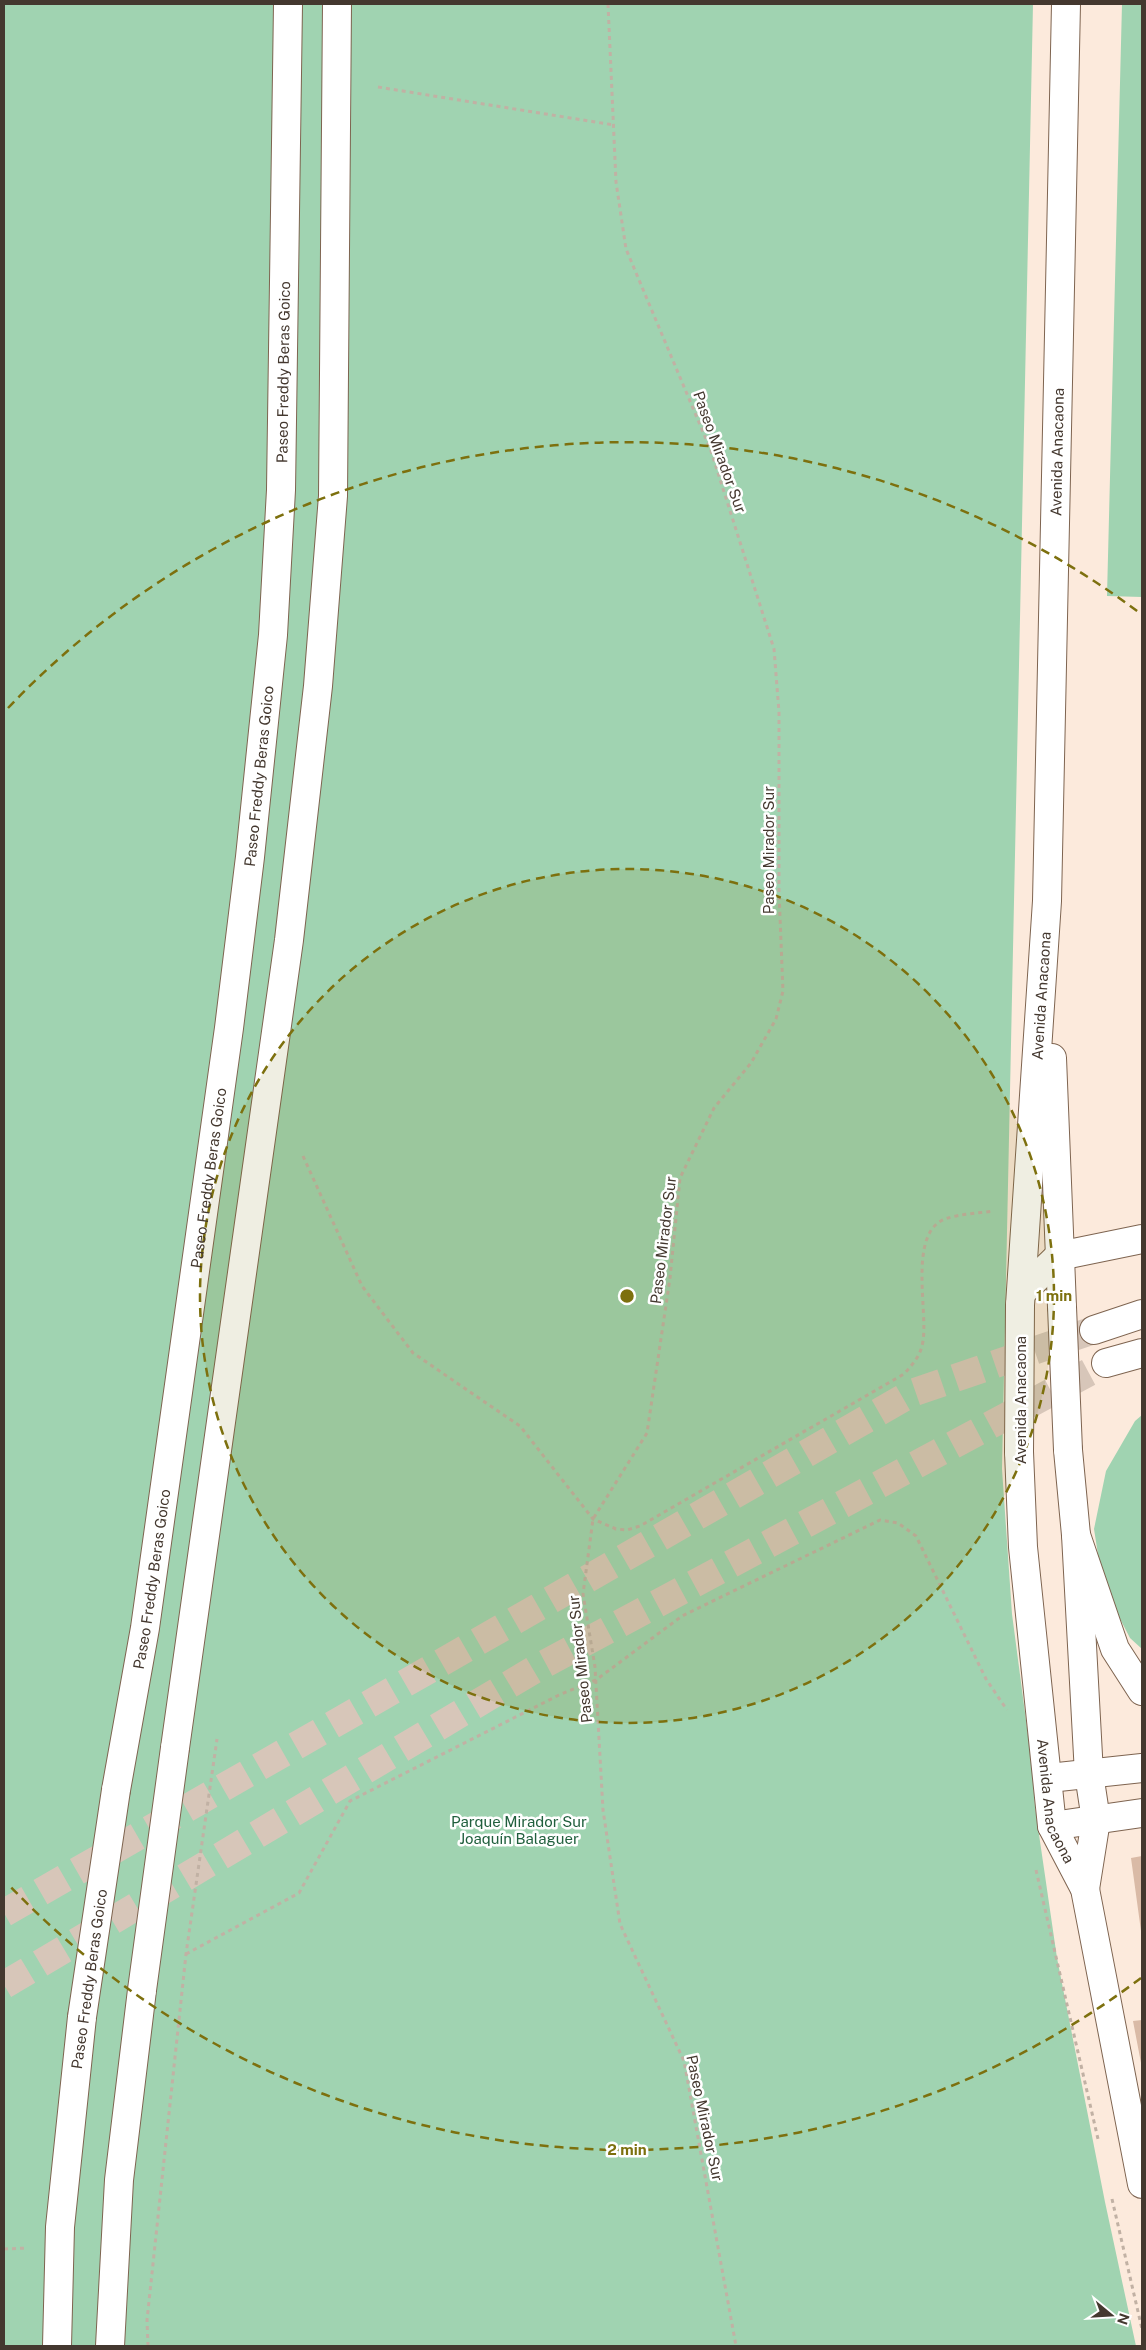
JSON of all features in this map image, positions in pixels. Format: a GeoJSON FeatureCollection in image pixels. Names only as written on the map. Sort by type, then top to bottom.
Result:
{"type":"FeatureCollection","features":[{"type":"Feature","properties":{"kind":"street","name":"Paseo Freddy Beras Goico"},"geometry":{"type":"LineString","coordinates":[[57,2346],[60,2227],[82,2017],[116,1790],[145,1628],[229,1028],[250,858],[273,635],[281,490],[288,4]]}},
{"type":"Feature","properties":{"kind":"street"},"geometry":{"type":"LineString","coordinates":[[110,2346],[118,2180],[175,1748],[288,950],[318,686],[333,496],[337,4]]}},
{"type":"Feature","properties":{"kind":"street","name":"Avenida Anacaona"},"geometry":{"type":"LineString","coordinates":[[1066,4],[1047,901],[1020,1299],[1019,1452],[1023,1547],[1049,1778],[1052,1826],[1085,1889],[1142,2184]]}},
{"type":"Feature","properties":{"kind":"street","name":"Avenida Anacaona"},"geometry":{"type":"LineString","coordinates":[[1047,901],[1059,1256],[1068,1450],[1076,1535],[1089,1774],[1096,1820],[1085,1889]]}},
{"type":"Feature","properties":{"kind":"street"},"geometry":{"type":"LineString","coordinates":[[1020,1299],[1059,1256],[1142,1239]]}},
{"type":"Feature","properties":{"kind":"street"},"geometry":{"type":"LineString","coordinates":[[1094,1330],[1142,1314]]}},
{"type":"Feature","properties":{"kind":"street"},"geometry":{"type":"LineString","coordinates":[[1106,1363],[1142,1354]]}},
{"type":"Feature","properties":{"kind":"street"},"geometry":{"type":"LineString","coordinates":[[1076,1535],[1115,1649],[1142,1691]]}},
{"type":"Feature","properties":{"kind":"street"},"geometry":{"type":"LineString","coordinates":[[1049,1778],[1142,1768]]}},
{"type":"Feature","properties":{"kind":"street"},"geometry":{"type":"LineString","coordinates":[[1052,1826],[1142,1813]]}},
{"type":"Feature","properties":{"kind":"path","name":"Paseo Mirador Sur"},"geometry":{"type":"LineString","coordinates":[[608,4],[616,182],[626,249],[711,451],[774,649],[779,712],[779,892],[783,991],[776,1019],[751,1063],[714,1108],[680,1178],[670,1278],[648,1433],[593,1519],[583,1594],[596,1680],[603,1810],[620,1924],[684,2061],[736,2346]]}},
{"type":"Feature","properties":{"kind":"path"},"geometry":{"type":"LineString","coordinates":[[378,86],[614,124]]}},
{"type":"Feature","properties":{"kind":"path"},"geometry":{"type":"LineString","coordinates":[[303,1156],[362,1286],[413,1353],[520,1426],[593,1519],[616,1529],[627,1530],[640,1526],[904,1374],[916,1360],[923,1342],[923,1247],[931,1230],[944,1219],[1026,1209]]}},
{"type":"Feature","properties":{"kind":"path"},"geometry":{"type":"LineString","coordinates":[[186,1954],[299,1893],[350,1802],[558,1695],[596,1680],[682,1616],[880,1520],[898,1523],[916,1536],[986,1679],[1002,1706],[1014,1716]]}},
{"type":"Feature","properties":{"kind":"path"},"geometry":{"type":"LineString","coordinates":[[148,2346],[147,2320],[186,1954],[217,1739]]}},
{"type":"Feature","properties":{"kind":"path"},"geometry":{"type":"LineString","coordinates":[[1035,1862],[1041,1897],[1100,2147]]}},
{"type":"Feature","properties":{"kind":"path"},"geometry":{"type":"LineString","coordinates":[[1111,2195],[1142,2329]]}},
{"type":"Feature","properties":{"kind":"green space","name":"Parque Mirador Sur Joaquín Balaguer"},"geometry":{"type":"Polygon","coordinates":[[[4,4],[1033,4],[1002,1469],[1012,1614],[1032,1766],[1035,1807],[1057,1958],[1105,2202],[1136,2346],[4,2346],[4,4]]]}},
{"type":"Feature","properties":{"kind":"green space"},"geometry":{"type":"Polygon","coordinates":[[[1122,4],[1142,4],[1142,597],[1107,596],[1122,4]]]}},
{"type":"Feature","properties":{"kind":"green space"},"geometry":{"type":"Polygon","coordinates":[[[1142,1415],[1142,1649],[1130,1638],[1103,1586],[1094,1529],[1106,1471],[1135,1421],[1142,1415]]]}},
{"type":"Feature","properties":{"kind":"building"},"geometry":{"type":"Polygon","coordinates":[[[1142,1856],[1142,1931],[1141,1931],[1131,1858],[1142,1856]]]}},
{"type":"Feature","properties":{"kind":"building"},"geometry":{"type":"Polygon","coordinates":[[[1142,2020],[1142,2063],[1141,2063],[1133,2021],[1142,2020]]]}},
{"type":"Feature","properties":{"kind":"tunnel"},"geometry":{"type":"LineString","coordinates":[[4,1913],[912,1393],[1094,1330]]}},
{"type":"Feature","properties":{"kind":"tunnel"},"geometry":{"type":"LineString","coordinates":[[4,1985],[537,1668],[1106,1363]]}}]}
